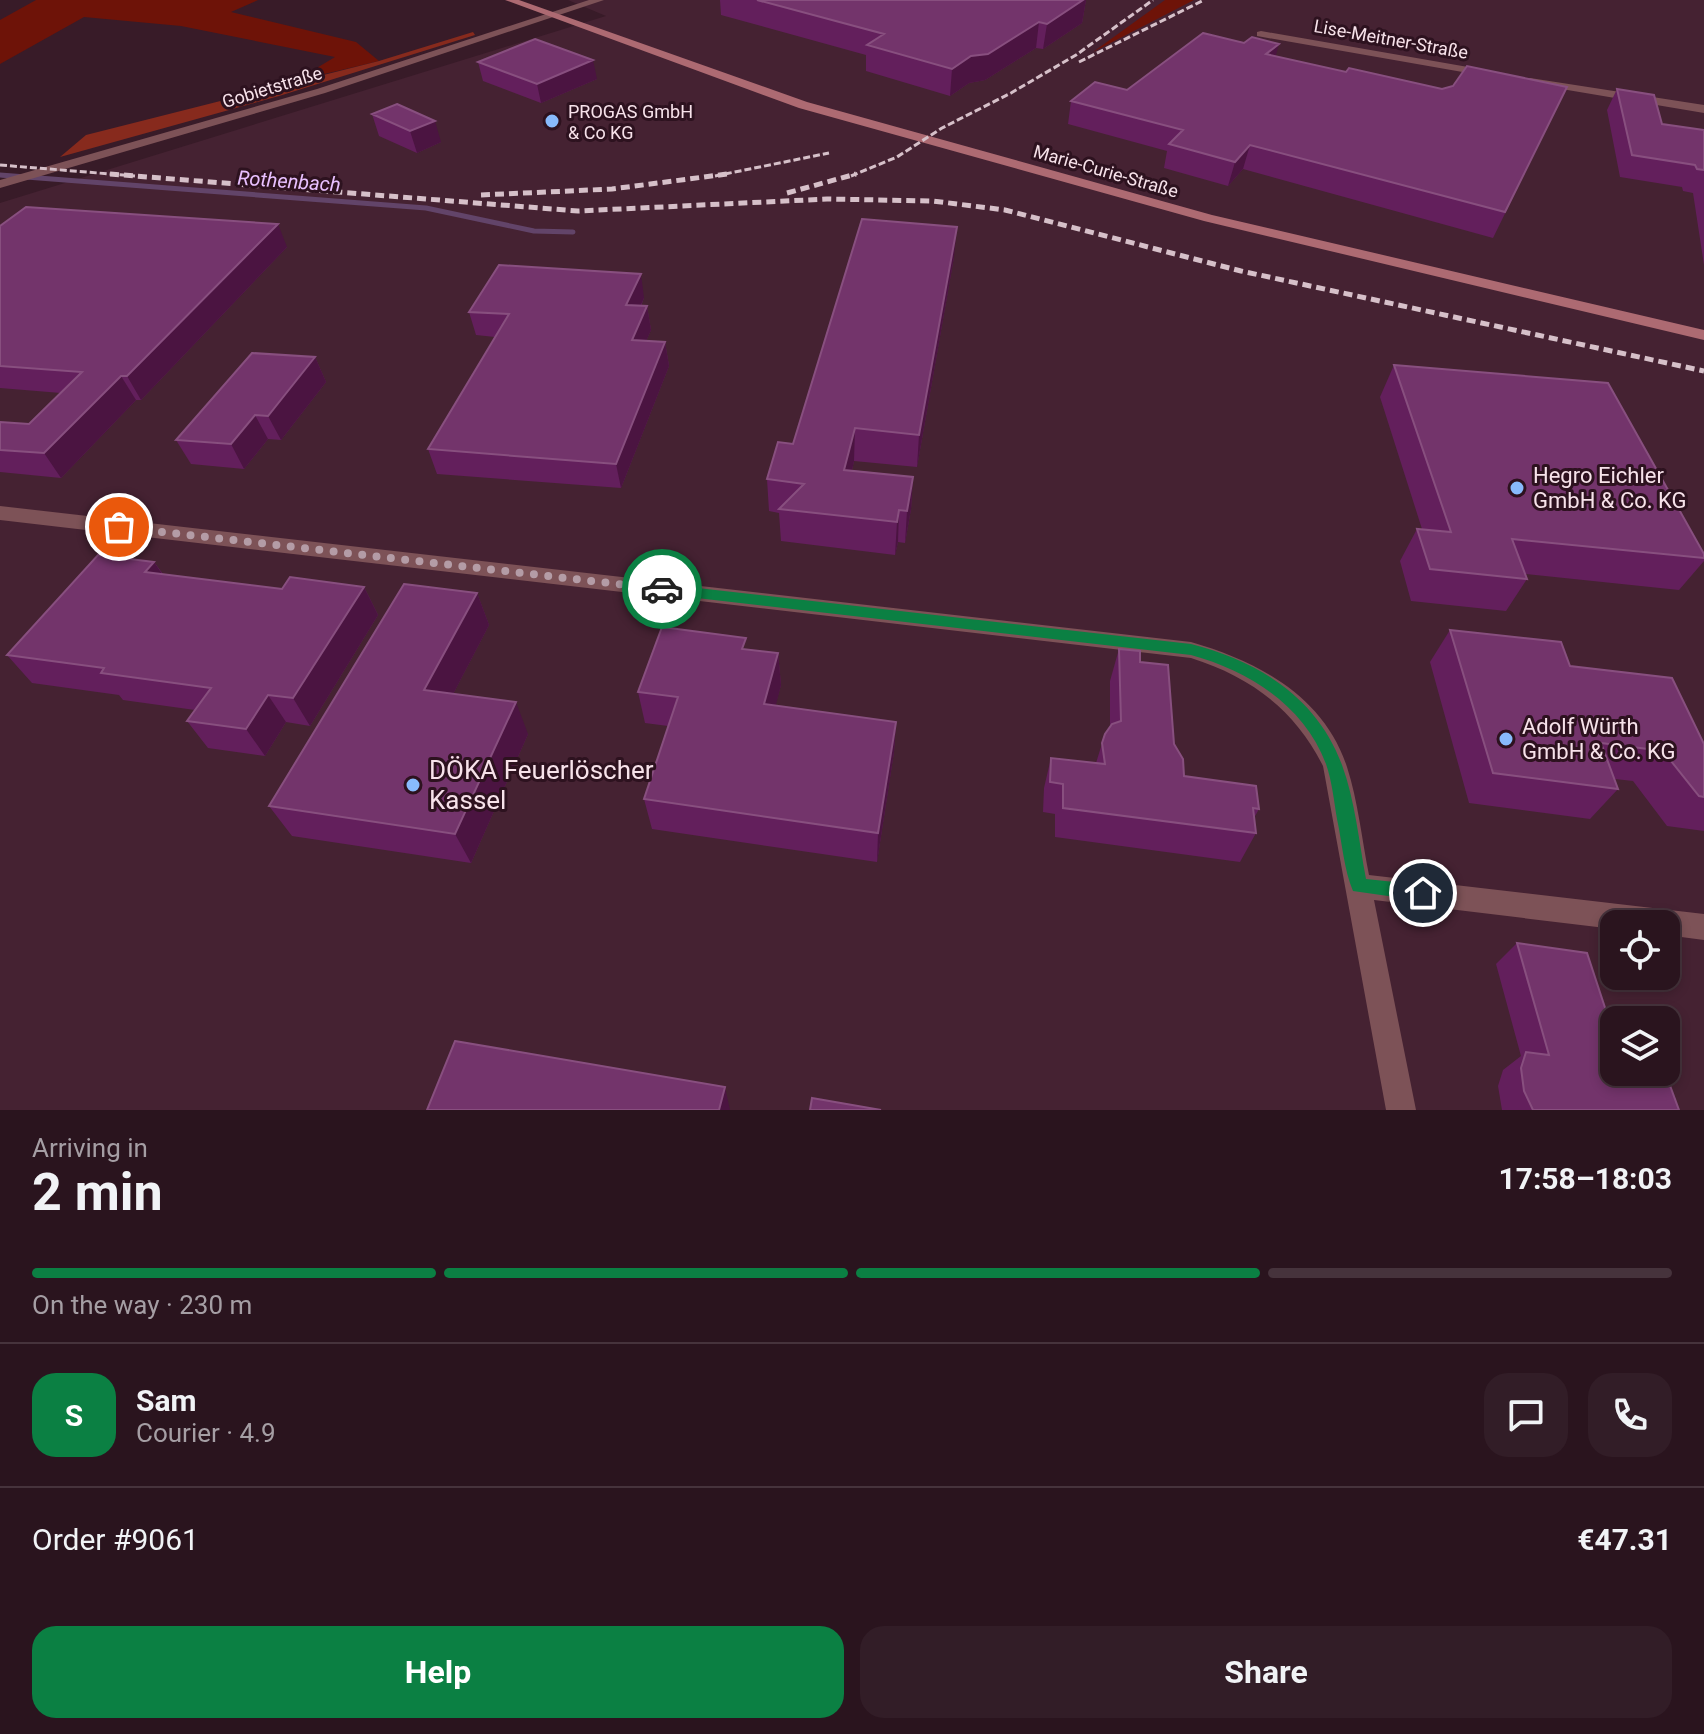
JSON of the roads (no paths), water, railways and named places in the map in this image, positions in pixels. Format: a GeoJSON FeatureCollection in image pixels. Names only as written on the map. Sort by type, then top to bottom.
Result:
{"type":"FeatureCollection","features":[{"type":"Feature","properties":{"kind":"main road","name":"Marie-Curie-Straße"},"geometry":{"type":"LineString","coordinates":[[510,0],[803,105],[895,131],[1209,218],[1704,335]]}},
{"type":"Feature","properties":{"kind":"street","name":"Gobietstraße"},"geometry":{"type":"LineString","coordinates":[[0,184],[351,82],[599,0]]}},
{"type":"Feature","properties":{"kind":"street","name":"Lise-Meitner-Straße"},"geometry":{"type":"LineString","coordinates":[[1261,34],[1509,77]]}},
{"type":"Feature","properties":{"kind":"street"},"geometry":{"type":"LineString","coordinates":[[1523,80],[1704,109]]}},
{"type":"Feature","properties":{"kind":"street"},"geometry":{"type":"LineString","coordinates":[[0,513],[1191,650],[1223,658],[1266,679],[1296,705],[1322,737],[1335,766],[1401,1110]]}},
{"type":"Feature","properties":{"kind":"street"},"geometry":{"type":"LineString","coordinates":[[1359,886],[1704,927]]}},
{"type":"Feature","properties":{"kind":"waterway","name":"Rothenbach"},"geometry":{"type":"LineString","coordinates":[[10,176],[0,175],[426,208],[534,231],[573,232]]}},
{"type":"Feature","properties":{"kind":"railway"},"geometry":{"type":"LineString","coordinates":[[856,174],[897,157],[942,128],[1076,55],[1153,0]]}},
{"type":"Feature","properties":{"kind":"railway"},"geometry":{"type":"LineString","coordinates":[[1079,62],[1204,0]]}},
{"type":"Feature","properties":{"kind":"railway"},"geometry":{"type":"LineString","coordinates":[[721,175],[829,153]]}},
{"type":"Feature","properties":{"kind":"railway"},"geometry":{"type":"LineString","coordinates":[[0,165],[125,175]]}},
{"type":"Feature","properties":{"kind":"railway"},"geometry":{"type":"LineString","coordinates":[[110,174],[125,175]]}},
{"type":"Feature","properties":{"kind":"railway"},"geometry":{"type":"LineString","coordinates":[[721,175],[727,174]]}},
{"type":"Feature","properties":{"kind":"railway"},"geometry":{"type":"LineString","coordinates":[[787,193],[856,174]]}},
{"type":"Feature","properties":{"kind":"railway"},"geometry":{"type":"LineString","coordinates":[[851,176],[856,174]]}},
{"type":"Feature","properties":{"kind":"railway"},"geometry":{"type":"LineString","coordinates":[[125,175],[578,211],[827,199],[933,201],[1005,210],[1241,271],[1704,371]]}},
{"type":"Feature","properties":{"kind":"railway"},"geometry":{"type":"LineString","coordinates":[[125,175],[135,176]]}},
{"type":"Feature","properties":{"kind":"railway"},"geometry":{"type":"LineString","coordinates":[[481,195],[612,189],[721,175]]}},
{"type":"Feature","properties":{"kind":"railway"},"geometry":{"type":"LineString","coordinates":[[715,176],[721,175]]}},
{"type":"Feature","properties":{"kind":"place","name":"PROGAS GmbH & Co KG"},"geometry":{"type":"Point","coordinates":[552,121]}},
{"type":"Feature","properties":{"kind":"place","name":"Hegro Eichler GmbH & Co. KG"},"geometry":{"type":"Point","coordinates":[1517,488]}},
{"type":"Feature","properties":{"kind":"place","name":"Adolf Würth GmbH & Co. KG"},"geometry":{"type":"Point","coordinates":[1506,739]}},
{"type":"Feature","properties":{"kind":"place","name":"DÖKA Feuerlöscher Kassel"},"geometry":{"type":"Point","coordinates":[413,785]}}]}
